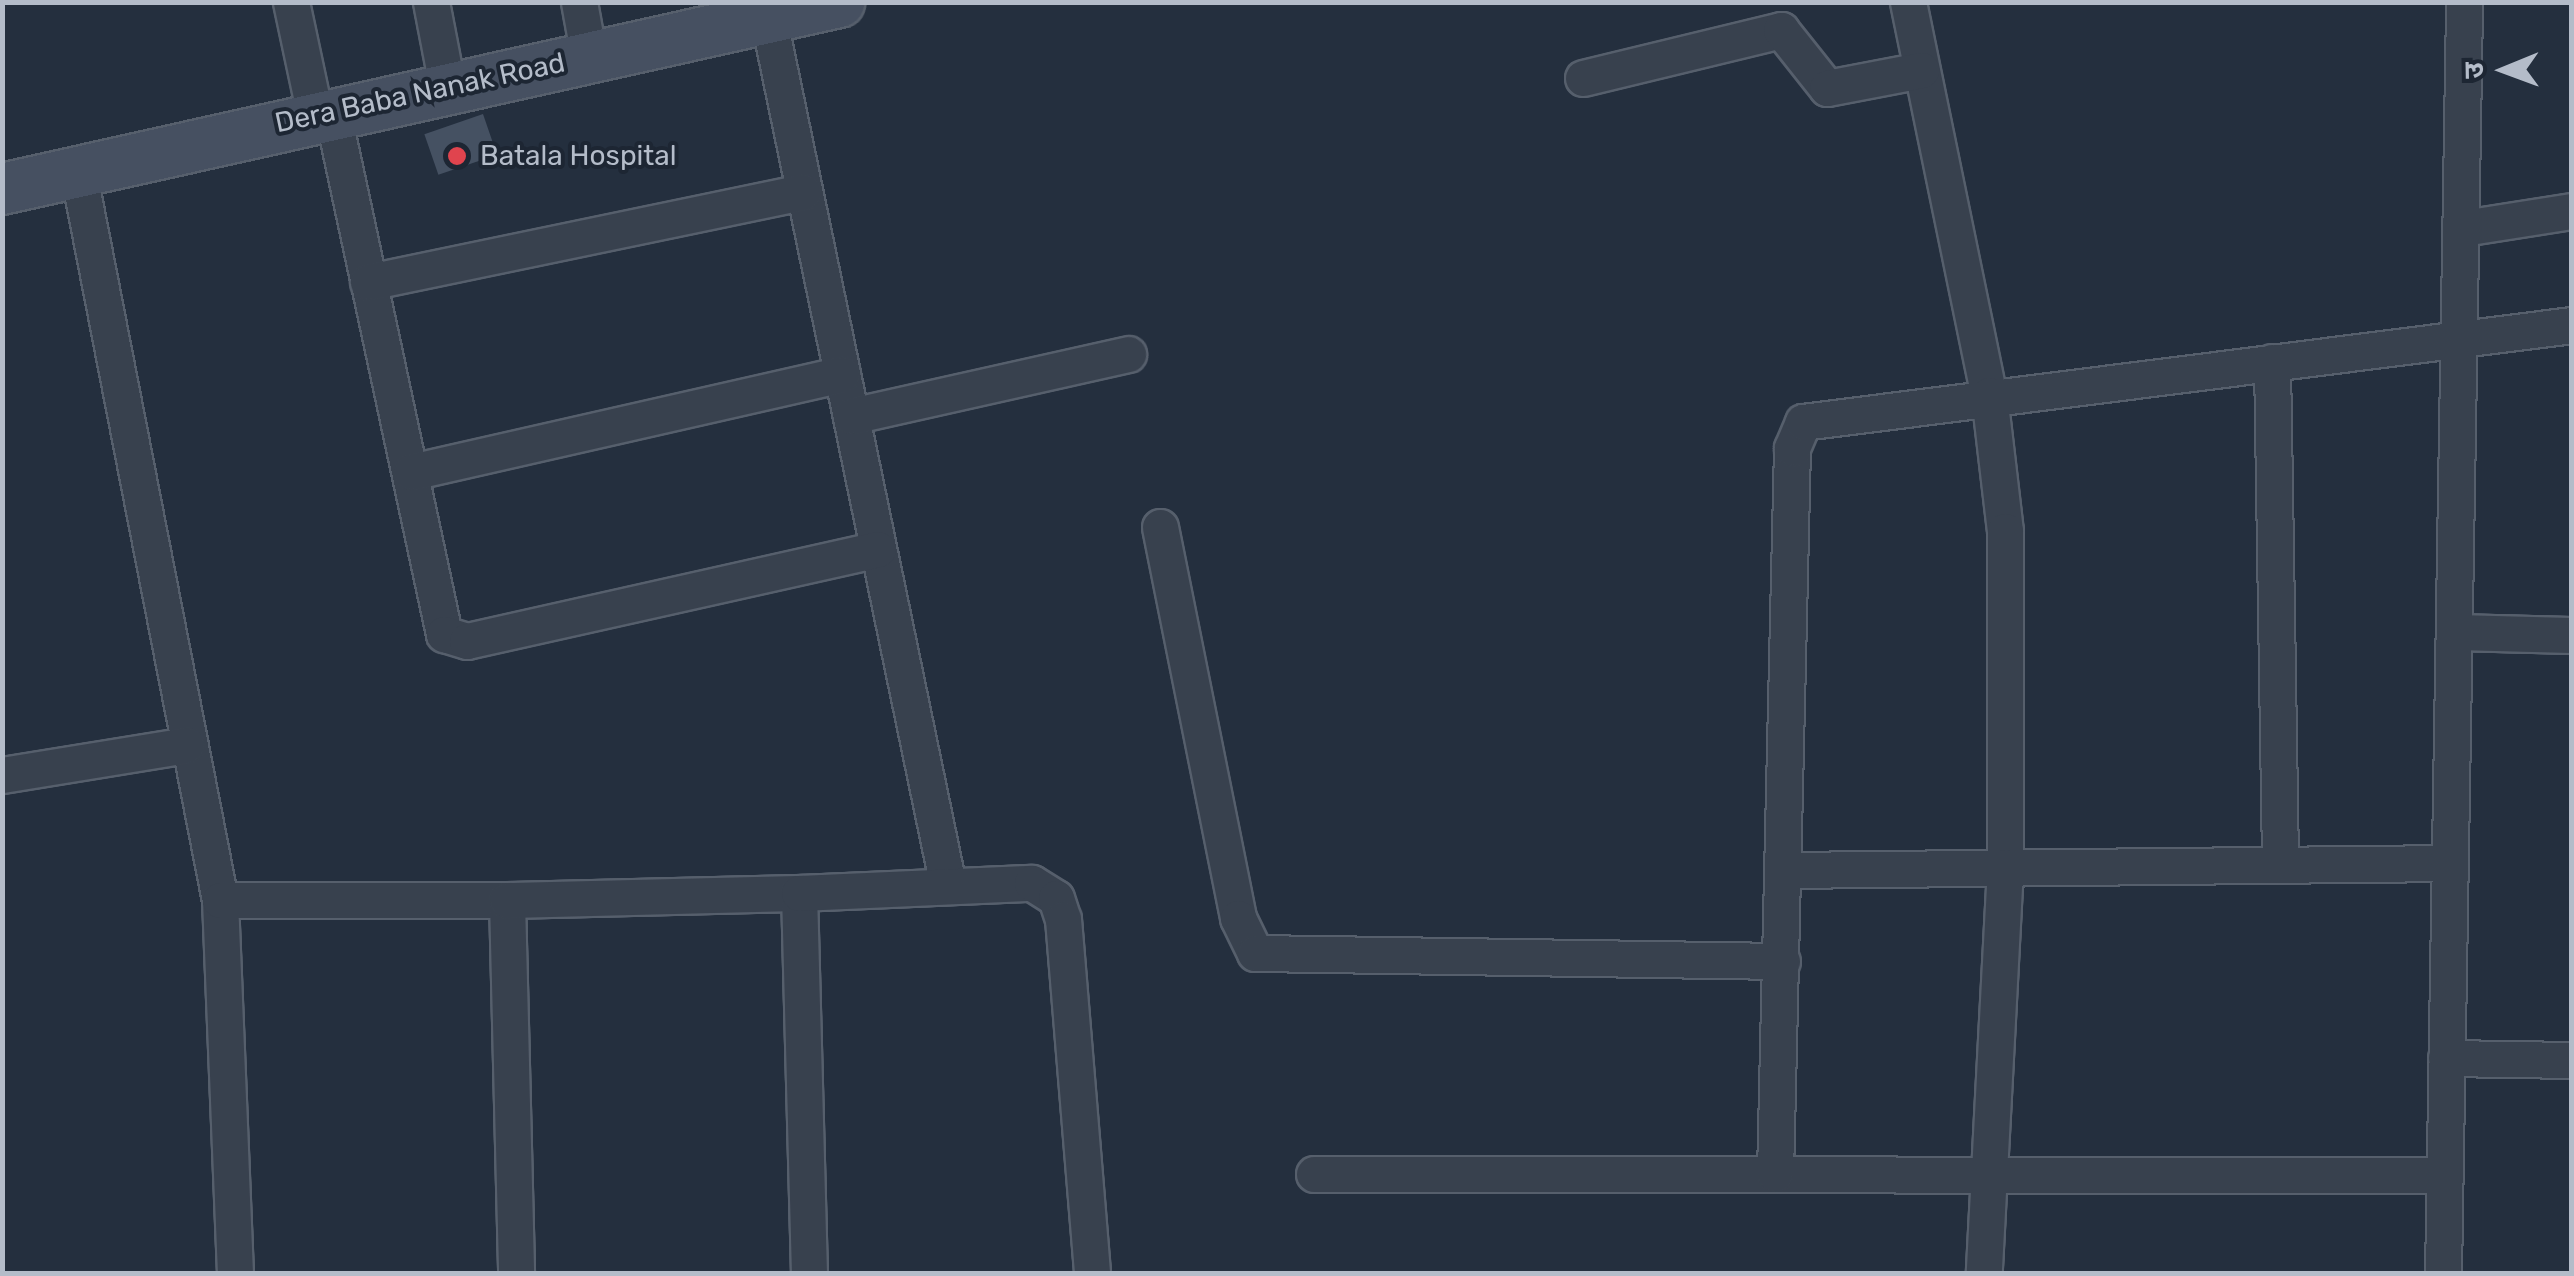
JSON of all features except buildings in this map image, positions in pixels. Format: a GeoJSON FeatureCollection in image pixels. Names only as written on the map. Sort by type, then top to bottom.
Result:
{"type":"FeatureCollection","features":[{"type":"Feature","properties":{"kind":"main road","name":"Dera Baba Nanak Road"},"geometry":{"type":"LineString","coordinates":[[2,189],[447,85],[769,21],[840,2]]}},
{"type":"Feature","properties":{"kind":"street"},"geometry":{"type":"LineString","coordinates":[[292,2],[368,282],[440,623],[454,641],[878,550]]}},
{"type":"Feature","properties":{"kind":"street"},"geometry":{"type":"LineString","coordinates":[[431,2],[447,85]]}},
{"type":"Feature","properties":{"kind":"street"},"geometry":{"type":"LineString","coordinates":[[579,2],[589,57]]}},
{"type":"Feature","properties":{"kind":"street"},"geometry":{"type":"LineString","coordinates":[[1908,2],[1989,395],[2005,531],[2005,867],[1986,1174],[1984,1274]]}},
{"type":"Feature","properties":{"kind":"street"},"geometry":{"type":"LineString","coordinates":[[2443,1274],[2448,863],[2462,338],[2464,2]]}},
{"type":"Feature","properties":{"kind":"street"},"geometry":{"type":"LineString","coordinates":[[769,21],[948,885]]}},
{"type":"Feature","properties":{"kind":"street"},"geometry":{"type":"LineString","coordinates":[[1583,78],[1782,30],[1793,33],[1827,88],[1920,70]]}},
{"type":"Feature","properties":{"kind":"street"},"geometry":{"type":"LineString","coordinates":[[78,171],[186,745],[220,900],[234,1274]]}},
{"type":"Feature","properties":{"kind":"street"},"geometry":{"type":"LineString","coordinates":[[368,282],[804,192]]}},
{"type":"Feature","properties":{"kind":"street"},"geometry":{"type":"LineString","coordinates":[[2463,228],[2572,211]]}},
{"type":"Feature","properties":{"kind":"street"},"geometry":{"type":"LineString","coordinates":[[1776,1174],[1795,433],[1822,414],[2572,326]]}},
{"type":"Feature","properties":{"kind":"street"},"geometry":{"type":"LineString","coordinates":[[850,416],[1128,354]]}},
{"type":"Feature","properties":{"kind":"street"},"geometry":{"type":"LineString","coordinates":[[2272,362],[2280,862]]}},
{"type":"Feature","properties":{"kind":"street"},"geometry":{"type":"LineString","coordinates":[[411,472],[842,374]]}},
{"type":"Feature","properties":{"kind":"street"},"geometry":{"type":"LineString","coordinates":[[1160,527],[1238,918],[1255,952],[1782,960]]}},
{"type":"Feature","properties":{"kind":"street"},"geometry":{"type":"LineString","coordinates":[[2454,632],[2572,635]]}},
{"type":"Feature","properties":{"kind":"street"},"geometry":{"type":"LineString","coordinates":[[2,776],[186,745]]}},
{"type":"Feature","properties":{"kind":"street"},"geometry":{"type":"LineString","coordinates":[[1784,870],[2448,863]]}},
{"type":"Feature","properties":{"kind":"street"},"geometry":{"type":"LineString","coordinates":[[220,900],[507,900],[799,893],[1032,882],[1056,898],[1092,1274]]}},
{"type":"Feature","properties":{"kind":"street"},"geometry":{"type":"LineString","coordinates":[[799,893],[809,1274]]}},
{"type":"Feature","properties":{"kind":"street"},"geometry":{"type":"LineString","coordinates":[[507,900],[516,1274]]}},
{"type":"Feature","properties":{"kind":"street"},"geometry":{"type":"LineString","coordinates":[[2446,1058],[2572,1060]]}},
{"type":"Feature","properties":{"kind":"street"},"geometry":{"type":"LineString","coordinates":[[1314,1174],[2444,1175]]}},
{"type":"Feature","properties":{"kind":"place","name":"Batala Hospital"},"geometry":{"type":"Point","coordinates":[457,156]}}]}
